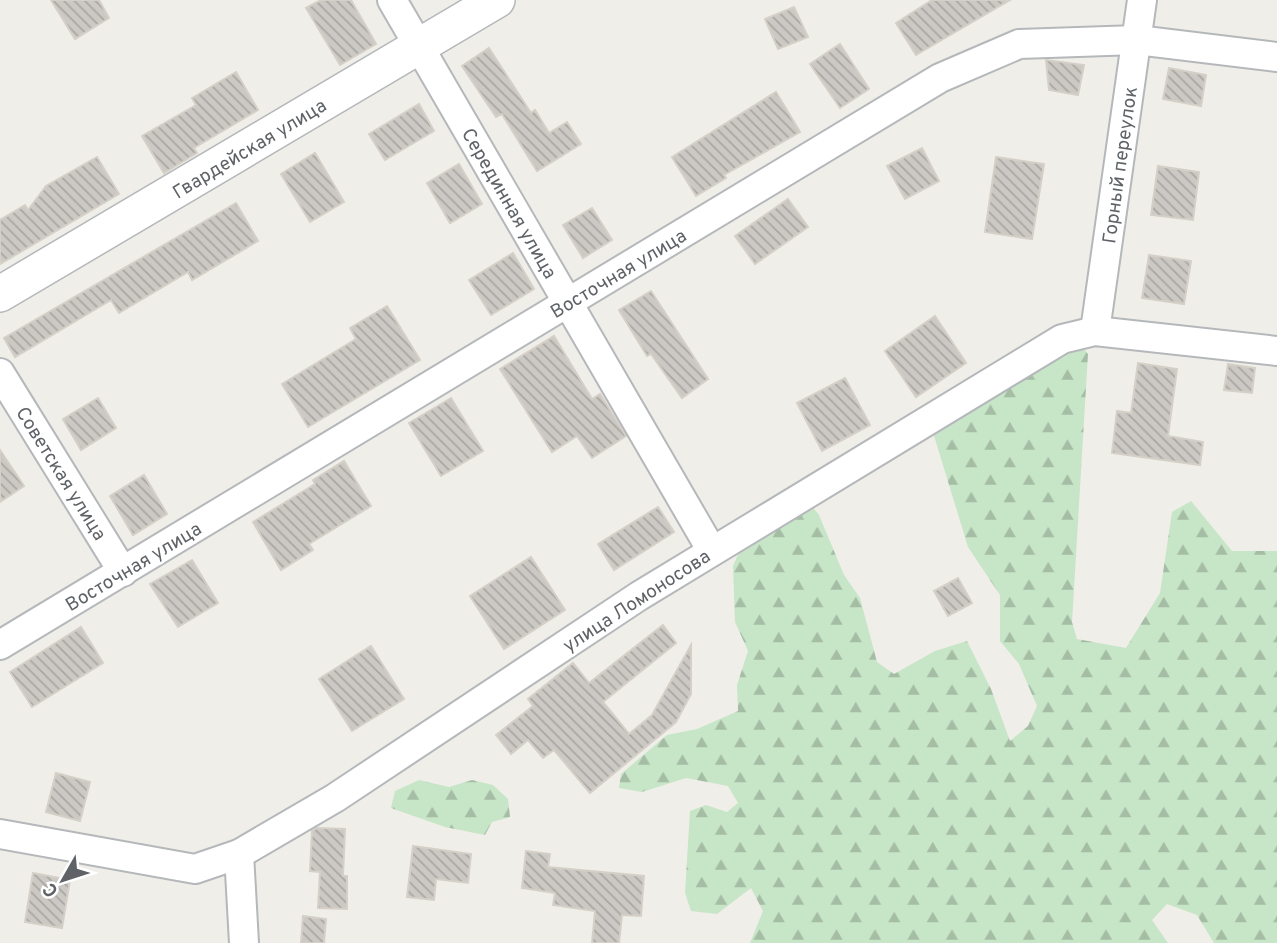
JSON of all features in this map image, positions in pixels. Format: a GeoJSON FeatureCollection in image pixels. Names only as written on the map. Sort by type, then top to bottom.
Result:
{"type":"FeatureCollection","features":[{"type":"Feature","properties":{"kind":"street","name":"Серединная улица"},"geometry":{"type":"LineString","coordinates":[[392,0],[421,45],[712,551]]}},
{"type":"Feature","properties":{"kind":"street","name":"Гвардейская улица"},"geometry":{"type":"LineString","coordinates":[[0,294],[497,0]]}},
{"type":"Feature","properties":{"kind":"street","name":"Горный переулок"},"geometry":{"type":"LineString","coordinates":[[1095,331],[1142,0]]}},
{"type":"Feature","properties":{"kind":"street","name":"Восточная улица"},"geometry":{"type":"LineString","coordinates":[[0,645],[940,78],[1019,44],[1137,40],[1277,57]]}},
{"type":"Feature","properties":{"kind":"street","name":"улица Ломоносова"},"geometry":{"type":"LineString","coordinates":[[0,834],[195,869],[239,854],[335,798],[712,551],[1062,340],[1095,331],[1277,351]]}},
{"type":"Feature","properties":{"kind":"street","name":"Советская улица"},"geometry":{"type":"LineString","coordinates":[[0,373],[123,572]]}},
{"type":"Feature","properties":{"kind":"street"},"geometry":{"type":"LineString","coordinates":[[239,854],[244,943]]}},
{"type":"Feature","properties":{"kind":"green space"},"geometry":{"type":"Polygon","coordinates":[[[1079,343],[1088,354],[1072,622],[1077,639],[1126,648],[1160,593],[1172,512],[1191,501],[1232,551],[1277,551],[1277,943],[1214,943],[1197,915],[1167,904],[1152,920],[1168,943],[750,943],[763,911],[751,888],[717,914],[691,911],[685,893],[690,811],[706,805],[727,812],[738,803],[728,786],[686,778],[642,792],[619,788],[621,774],[667,735],[697,729],[738,711],[737,685],[748,651],[735,622],[733,566],[740,550],[811,505],[819,515],[844,575],[860,598],[877,662],[894,674],[935,651],[967,641],[991,689],[1010,741],[1028,726],[1037,706],[1019,664],[1000,641],[1000,595],[968,547],[932,429],[1079,343]]]}},
{"type":"Feature","properties":{"kind":"green space"},"geometry":{"type":"Polygon","coordinates":[[[419,780],[449,787],[472,780],[493,785],[508,799],[510,817],[492,822],[485,835],[445,827],[391,808],[395,791],[419,780]]]}},
{"type":"Feature","properties":{"kind":"building"},"geometry":{"type":"Polygon","coordinates":[[[51,0],[99,0],[109,18],[75,39],[51,0]]]}},
{"type":"Feature","properties":{"kind":"building"},"geometry":{"type":"Polygon","coordinates":[[[321,0],[351,0],[376,44],[340,65],[306,8],[321,0]]]}},
{"type":"Feature","properties":{"kind":"building"},"geometry":{"type":"Polygon","coordinates":[[[932,0],[1010,0],[916,55],[896,23],[932,0]]]}},
{"type":"Feature","properties":{"kind":"building"},"geometry":{"type":"Polygon","coordinates":[[[794,7],[808,37],[778,49],[765,19],[794,7]]]}},
{"type":"Feature","properties":{"kind":"building"},"geometry":{"type":"Polygon","coordinates":[[[840,44],[869,89],[840,108],[810,64],[840,44]]]}},
{"type":"Feature","properties":{"kind":"building"},"geometry":{"type":"Polygon","coordinates":[[[489,48],[531,113],[535,110],[549,133],[567,122],[581,144],[537,171],[502,114],[496,117],[462,66],[489,48]]]}},
{"type":"Feature","properties":{"kind":"building"},"geometry":{"type":"Polygon","coordinates":[[[1046,60],[1084,65],[1078,95],[1049,90],[1046,60]]]}},
{"type":"Feature","properties":{"kind":"building"},"geometry":{"type":"Polygon","coordinates":[[[1169,68],[1206,75],[1201,106],[1163,99],[1169,68]]]}},
{"type":"Feature","properties":{"kind":"building"},"geometry":{"type":"Polygon","coordinates":[[[236,72],[258,110],[194,148],[197,153],[164,173],[142,136],[196,105],[192,98],[236,72]]]}},
{"type":"Feature","properties":{"kind":"building"},"geometry":{"type":"Polygon","coordinates":[[[776,92],[800,132],[724,175],[726,178],[696,196],[672,157],[776,92]]]}},
{"type":"Feature","properties":{"kind":"building"},"geometry":{"type":"Polygon","coordinates":[[[419,104],[434,131],[385,160],[369,134],[419,104]]]}},
{"type":"Feature","properties":{"kind":"building"},"geometry":{"type":"Polygon","coordinates":[[[922,148],[939,181],[905,199],[887,166],[922,148]]]}},
{"type":"Feature","properties":{"kind":"building"},"geometry":{"type":"Polygon","coordinates":[[[315,153],[344,202],[310,222],[281,174],[315,153]]]}},
{"type":"Feature","properties":{"kind":"building"},"geometry":{"type":"Polygon","coordinates":[[[97,157],[119,194],[0,264],[0,220],[25,205],[28,210],[46,186],[97,157]]]}},
{"type":"Feature","properties":{"kind":"building"},"geometry":{"type":"Polygon","coordinates":[[[996,157],[1044,164],[1032,239],[985,232],[996,157]]]}},
{"type":"Feature","properties":{"kind":"building"},"geometry":{"type":"Polygon","coordinates":[[[459,164],[482,204],[450,223],[427,183],[459,164]]]}},
{"type":"Feature","properties":{"kind":"building"},"geometry":{"type":"Polygon","coordinates":[[[1158,166],[1199,172],[1193,220],[1151,215],[1158,166]]]}},
{"type":"Feature","properties":{"kind":"building"},"geometry":{"type":"Polygon","coordinates":[[[788,199],[808,227],[755,264],[735,236],[788,199]]]}},
{"type":"Feature","properties":{"kind":"building"},"geometry":{"type":"Polygon","coordinates":[[[236,203],[258,241],[192,280],[188,272],[119,313],[111,300],[15,357],[4,338],[236,203]]]}},
{"type":"Feature","properties":{"kind":"building"},"geometry":{"type":"Polygon","coordinates":[[[592,208],[612,240],[583,258],[563,225],[592,208]]]}},
{"type":"Feature","properties":{"kind":"building"},"geometry":{"type":"Polygon","coordinates":[[[513,253],[534,289],[491,315],[469,280],[513,253]]]}},
{"type":"Feature","properties":{"kind":"building"},"geometry":{"type":"Polygon","coordinates":[[[1149,255],[1191,261],[1184,304],[1142,298],[1149,255]]]}},
{"type":"Feature","properties":{"kind":"building"},"geometry":{"type":"Polygon","coordinates":[[[651,291],[708,379],[682,398],[651,354],[647,356],[619,310],[651,291]]]}},
{"type":"Feature","properties":{"kind":"building"},"geometry":{"type":"Polygon","coordinates":[[[387,306],[420,360],[308,427],[282,384],[356,339],[350,328],[387,306]]]}},
{"type":"Feature","properties":{"kind":"building"},"geometry":{"type":"Polygon","coordinates":[[[935,316],[966,363],[916,397],[885,351],[935,316]]]}},
{"type":"Feature","properties":{"kind":"building"},"geometry":{"type":"Polygon","coordinates":[[[554,336],[592,399],[600,394],[626,436],[592,458],[577,436],[552,452],[500,369],[554,336]]]}},
{"type":"Feature","properties":{"kind":"building"},"geometry":{"type":"Polygon","coordinates":[[[1138,363],[1177,369],[1168,436],[1203,442],[1200,465],[1112,453],[1117,411],[1131,413],[1138,363]]]}},
{"type":"Feature","properties":{"kind":"building"},"geometry":{"type":"Polygon","coordinates":[[[1228,364],[1255,368],[1252,393],[1224,390],[1228,364]]]}},
{"type":"Feature","properties":{"kind":"building"},"geometry":{"type":"Polygon","coordinates":[[[845,378],[870,425],[822,451],[797,403],[845,378]]]}},
{"type":"Feature","properties":{"kind":"building"},"geometry":{"type":"Polygon","coordinates":[[[98,398],[116,428],[81,450],[63,419],[98,398]]]}},
{"type":"Feature","properties":{"kind":"building"},"geometry":{"type":"Polygon","coordinates":[[[451,398],[483,451],[441,476],[409,423],[451,398]]]}},
{"type":"Feature","properties":{"kind":"building"},"geometry":{"type":"Polygon","coordinates":[[[0,450],[24,486],[0,502],[0,450]]]}},
{"type":"Feature","properties":{"kind":"building"},"geometry":{"type":"Polygon","coordinates":[[[344,461],[371,506],[309,544],[313,550],[281,570],[253,522],[315,484],[313,480],[344,461]]]}},
{"type":"Feature","properties":{"kind":"building"},"geometry":{"type":"Polygon","coordinates":[[[144,475],[167,514],[133,535],[110,496],[144,475]]]}},
{"type":"Feature","properties":{"kind":"building"},"geometry":{"type":"Polygon","coordinates":[[[658,507],[674,532],[614,570],[598,544],[658,507]]]}},
{"type":"Feature","properties":{"kind":"building"},"geometry":{"type":"Polygon","coordinates":[[[531,557],[565,610],[504,649],[470,596],[531,557]]]}},
{"type":"Feature","properties":{"kind":"building"},"geometry":{"type":"Polygon","coordinates":[[[192,560],[218,603],[178,627],[150,584],[192,560]]]}},
{"type":"Feature","properties":{"kind":"building"},"geometry":{"type":"Polygon","coordinates":[[[958,578],[972,603],[948,616],[934,591],[958,578]]]}},
{"type":"Feature","properties":{"kind":"building"},"geometry":{"type":"Polygon","coordinates":[[[663,625],[676,643],[603,702],[629,734],[652,715],[691,645],[691,694],[676,722],[590,793],[554,750],[543,758],[528,740],[511,754],[496,735],[533,706],[528,699],[573,663],[589,683],[663,625]]]}},
{"type":"Feature","properties":{"kind":"building"},"geometry":{"type":"Polygon","coordinates":[[[81,627],[103,663],[32,707],[10,672],[81,627]]]}},
{"type":"Feature","properties":{"kind":"building"},"geometry":{"type":"Polygon","coordinates":[[[371,646],[404,699],[352,731],[319,679],[371,646]]]}},
{"type":"Feature","properties":{"kind":"building"},"geometry":{"type":"Polygon","coordinates":[[[56,773],[90,782],[80,821],[46,812],[56,773]]]}},
{"type":"Feature","properties":{"kind":"building"},"geometry":{"type":"Polygon","coordinates":[[[317,828],[345,829],[343,876],[347,876],[347,909],[318,908],[320,872],[310,871],[312,831],[317,828]]]}},
{"type":"Feature","properties":{"kind":"building"},"geometry":{"type":"Polygon","coordinates":[[[413,846],[471,854],[468,883],[436,879],[434,900],[407,897],[413,846]]]}},
{"type":"Feature","properties":{"kind":"building"},"geometry":{"type":"Polygon","coordinates":[[[526,851],[550,854],[548,867],[644,876],[641,916],[622,915],[619,943],[592,943],[595,911],[553,905],[555,893],[522,888],[526,851]]]}},
{"type":"Feature","properties":{"kind":"building"},"geometry":{"type":"Polygon","coordinates":[[[33,873],[70,880],[62,928],[25,922],[33,873]]]}},
{"type":"Feature","properties":{"kind":"building"},"geometry":{"type":"Polygon","coordinates":[[[303,916],[326,919],[324,943],[301,943],[303,916]]]}}]}
